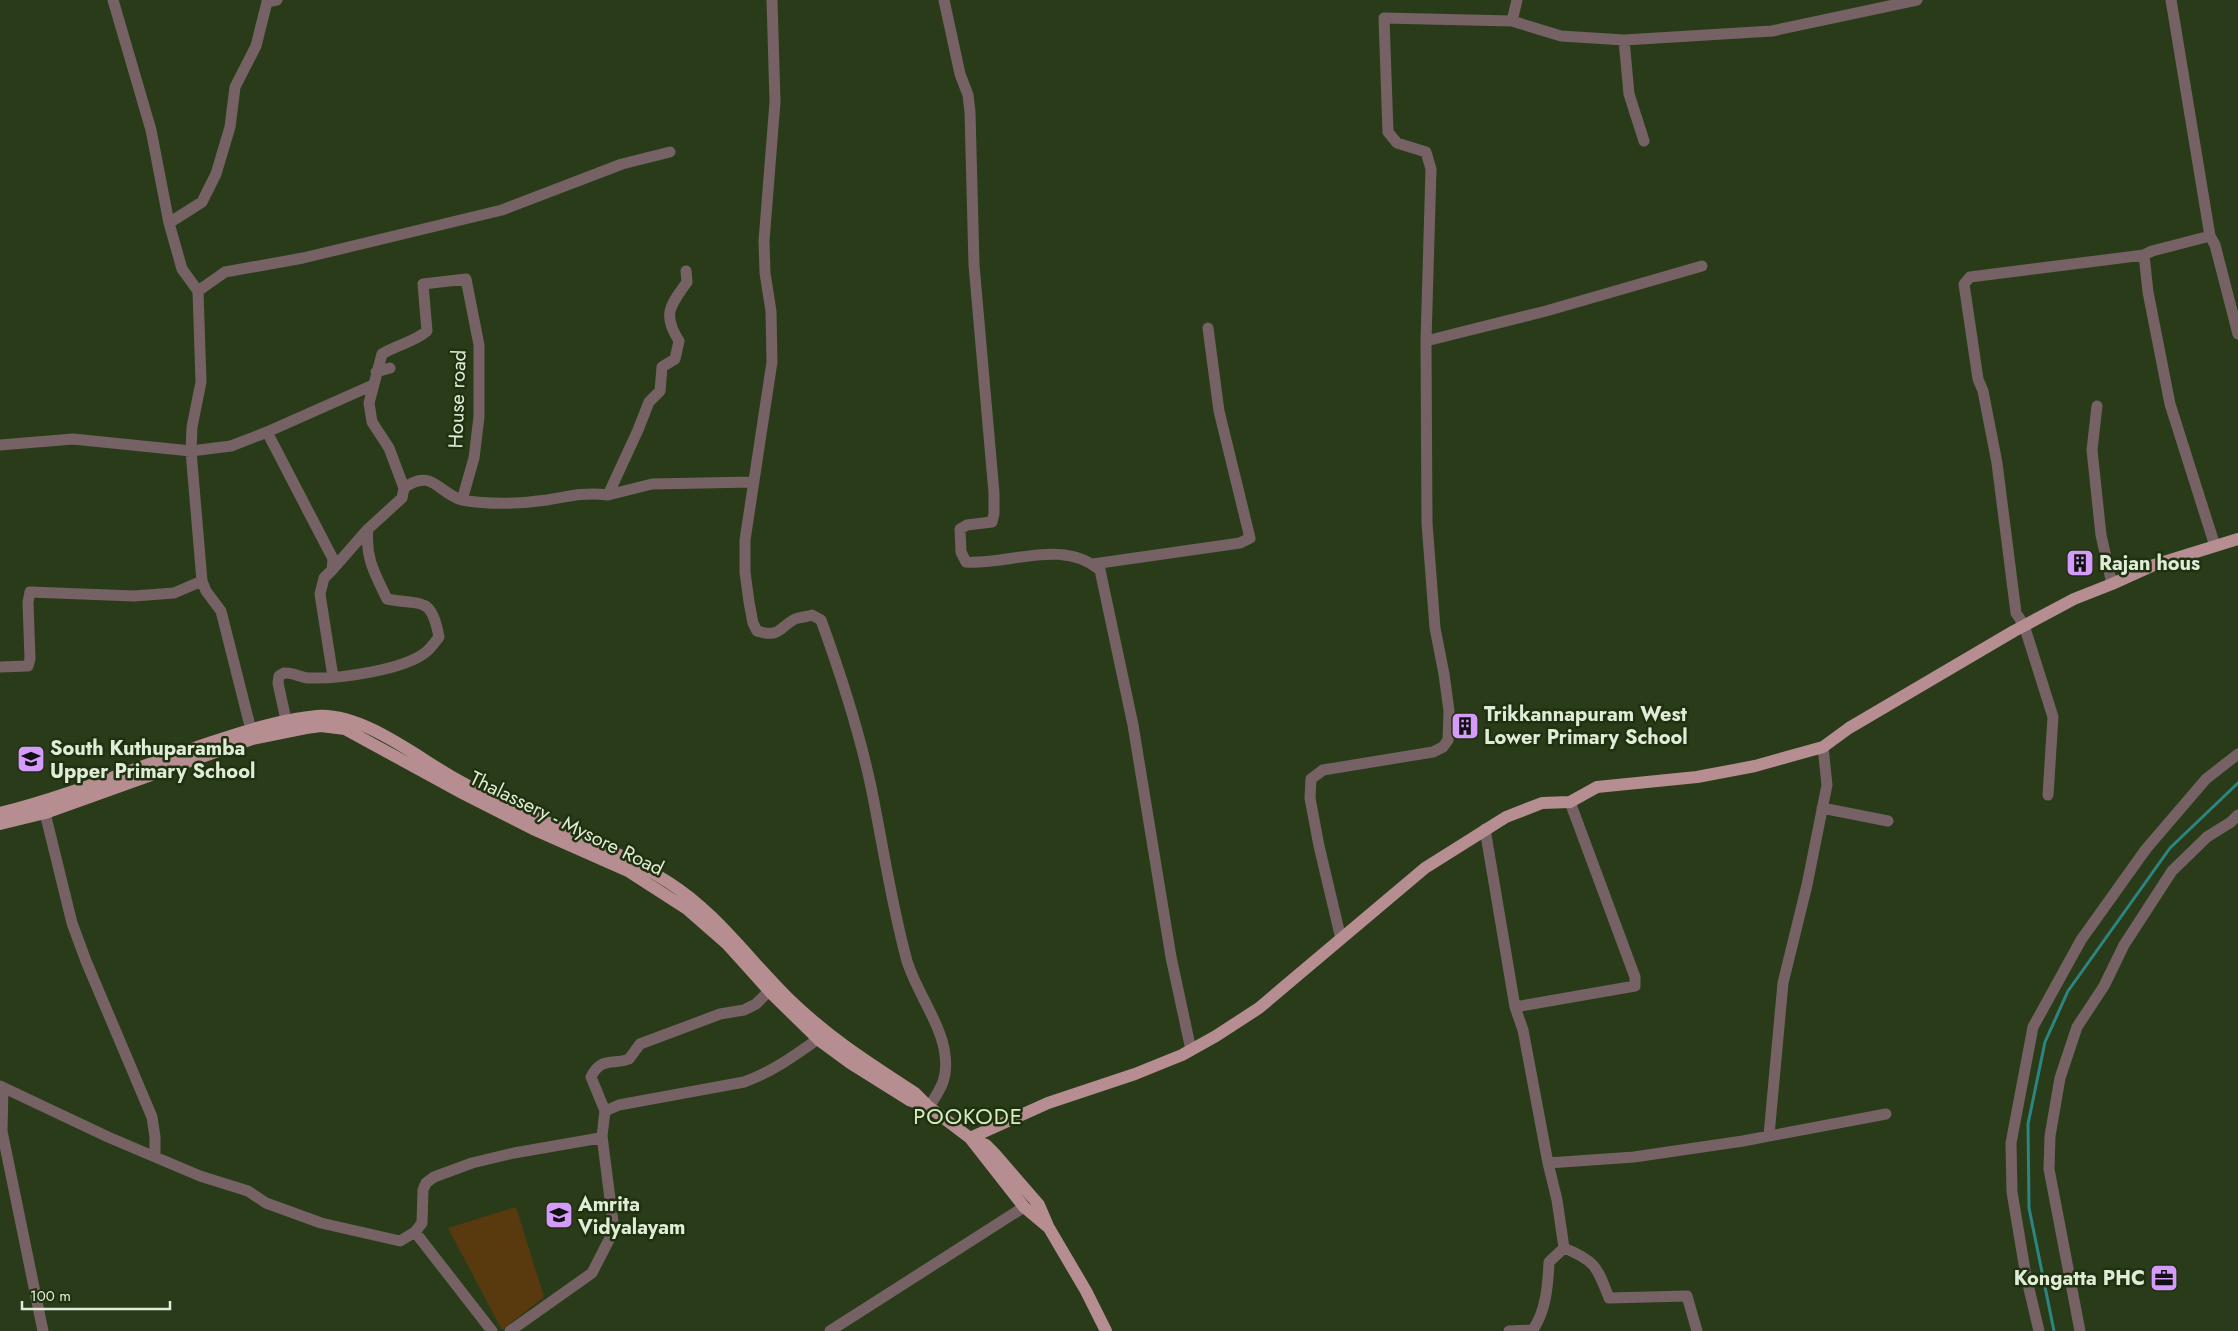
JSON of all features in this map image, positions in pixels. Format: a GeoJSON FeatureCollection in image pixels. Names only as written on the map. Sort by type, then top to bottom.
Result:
{"type":"FeatureCollection","features":[{"type":"Feature","properties":{"kind":"main road"},"geometry":{"type":"LineString","coordinates":[[970,1138],[1048,1103],[1135,1074],[1191,1050],[1259,1008],[1425,868],[1506,817],[1542,802],[1570,802],[1597,787],[1697,776],[1756,766],[1824,747],[1849,728],[2024,625],[2074,598],[2112,584],[2154,564],[2238,540]]}},
{"type":"Feature","properties":{"kind":"main road"},"geometry":{"type":"LineString","coordinates":[[0,812],[29,811],[163,758],[286,720],[318,716],[350,719],[502,803],[613,854],[668,882],[715,920],[787,997],[824,1031],[915,1093],[929,1107]]}},
{"type":"Feature","properties":{"kind":"main road","name":"Thalassery - Mysore Road"},"geometry":{"type":"LineString","coordinates":[[0,824],[29,811],[45,813],[252,739],[321,726],[345,729],[533,829],[628,871],[664,892],[707,925],[769,991],[818,1039],[850,1063],[909,1100],[929,1107],[970,1138],[1024,1207],[1049,1228],[1086,1291],[1106,1331]]}},
{"type":"Feature","properties":{"kind":"main road"},"geometry":{"type":"LineString","coordinates":[[970,1138],[986,1145],[1020,1182],[1039,1205],[1049,1228]]}},
{"type":"Feature","properties":{"kind":"street"},"geometry":{"type":"LineString","coordinates":[[113,0],[151,130],[169,223],[182,269],[198,291],[200,382],[192,428],[191,451],[202,581],[206,591],[221,611],[251,730]]}},
{"type":"Feature","properties":{"kind":"street"},"geometry":{"type":"LineString","coordinates":[[169,223],[202,202],[216,174],[230,127],[236,87],[256,46],[267,2],[277,0]]}},
{"type":"Feature","properties":{"kind":"street"},"geometry":{"type":"LineString","coordinates":[[772,0],[775,102],[764,241],[765,273],[771,311],[772,362],[745,540],[745,572],[752,623],[758,631],[772,633],[778,632],[796,619],[812,615],[821,620],[849,700],[871,786],[888,882],[908,962],[945,1053],[946,1071],[944,1085],[929,1107]]}},
{"type":"Feature","properties":{"kind":"street"},"geometry":{"type":"LineString","coordinates":[[944,0],[958,66],[968,95],[970,112],[974,265],[994,500],[992,522],[966,525],[960,530],[961,552],[966,562],[1070,554],[1093,564],[1100,570],[1133,725],[1171,957],[1191,1050]]}},
{"type":"Feature","properties":{"kind":"street"},"geometry":{"type":"LineString","coordinates":[[1512,21],[1517,0]]}},
{"type":"Feature","properties":{"kind":"street"},"geometry":{"type":"LineString","coordinates":[[1342,939],[1317,837],[1310,798],[1311,779],[1323,770],[1433,752],[1443,747],[1448,740],[1449,711],[1435,628],[1427,523],[1426,341],[1431,169],[1426,152],[1396,143],[1388,132],[1384,18],[1512,21],[1561,36],[1624,40],[1772,31],[1917,0]]}},
{"type":"Feature","properties":{"kind":"street"},"geometry":{"type":"LineString","coordinates":[[2171,0],[2210,236],[2215,245],[2238,334]]}},
{"type":"Feature","properties":{"kind":"street"},"geometry":{"type":"LineString","coordinates":[[1624,40],[1629,94],[1644,140]]}},
{"type":"Feature","properties":{"kind":"street"},"geometry":{"type":"LineString","coordinates":[[198,291],[225,272],[302,258],[502,210],[622,164],[670,152]]}},
{"type":"Feature","properties":{"kind":"street"},"geometry":{"type":"LineString","coordinates":[[2048,795],[2053,717],[2024,625],[2016,613],[1997,463],[1983,391],[1978,379],[1964,284],[1970,277],[2144,255],[2152,251],[2210,236]]}},
{"type":"Feature","properties":{"kind":"street"},"geometry":{"type":"LineString","coordinates":[[2144,255],[2148,292],[2170,404],[2215,546]]}},
{"type":"Feature","properties":{"kind":"street"},"geometry":{"type":"LineString","coordinates":[[1426,341],[1546,311],[1702,266]]}},
{"type":"Feature","properties":{"kind":"street"},"geometry":{"type":"LineString","coordinates":[[608,495],[649,402],[660,391],[662,367],[675,359],[679,341],[671,328],[670,307],[687,282],[686,271]]}},
{"type":"Feature","properties":{"kind":"street","name":"House road"},"geometry":{"type":"LineString","coordinates":[[404,488],[389,448],[372,422],[369,403],[376,372],[382,354],[398,344],[416,340],[427,331],[423,284],[466,279],[479,345],[479,417],[474,458],[462,500]]}},
{"type":"Feature","properties":{"kind":"street"},"geometry":{"type":"LineString","coordinates":[[1093,564],[1240,543],[1250,538],[1219,411],[1208,328]]}},
{"type":"Feature","properties":{"kind":"street"},"geometry":{"type":"LineString","coordinates":[[376,372],[390,368]]}},
{"type":"Feature","properties":{"kind":"street"},"geometry":{"type":"LineString","coordinates":[[0,444],[73,440],[191,451],[231,446],[372,386]]}},
{"type":"Feature","properties":{"kind":"street"},"geometry":{"type":"LineString","coordinates":[[2097,406],[2092,450],[2101,535],[2112,584]]}},
{"type":"Feature","properties":{"kind":"street"},"geometry":{"type":"LineString","coordinates":[[267,432],[330,551],[333,559],[332,570]]}},
{"type":"Feature","properties":{"kind":"street"},"geometry":{"type":"LineString","coordinates":[[333,677],[320,594],[324,578],[368,529],[402,498],[404,488],[419,480],[434,482],[462,500],[490,504],[515,503],[588,492],[608,495],[652,484],[753,482]]}},
{"type":"Feature","properties":{"kind":"street"},"geometry":{"type":"LineString","coordinates":[[286,720],[278,683],[280,676],[288,672],[308,678],[362,674],[409,661],[426,652],[438,637],[435,618],[430,608],[421,603],[387,599],[370,564],[367,546],[368,529]]}},
{"type":"Feature","properties":{"kind":"street"},"geometry":{"type":"LineString","coordinates":[[0,668],[28,666],[30,659],[28,602],[30,592],[134,596],[174,593],[202,581]]}},
{"type":"Feature","properties":{"kind":"street"},"geometry":{"type":"LineString","coordinates":[[1769,1135],[1783,982],[1807,885],[1827,785],[1824,747]]}},
{"type":"Feature","properties":{"kind":"street"},"geometry":{"type":"LineString","coordinates":[[2039,1331],[2026,1276],[2012,1192],[2011,1153],[2011,1143],[2033,1027],[2081,940],[2146,849],[2206,779],[2238,754]]}},
{"type":"Feature","properties":{"kind":"street"},"geometry":{"type":"LineString","coordinates":[[1515,1007],[1635,986],[1635,976],[1570,802]]}},
{"type":"Feature","properties":{"kind":"street"},"geometry":{"type":"LineString","coordinates":[[1822,808],[1888,821]]}},
{"type":"Feature","properties":{"kind":"street"},"geometry":{"type":"LineString","coordinates":[[45,813],[75,931],[152,1117],[155,1156]]}},
{"type":"Feature","properties":{"kind":"street"},"geometry":{"type":"LineString","coordinates":[[2080,1331],[2049,1169],[2050,1136],[2060,1078],[2077,1027],[2104,986],[2124,946],[2172,871],[2207,838],[2238,815]]}},
{"type":"Feature","properties":{"kind":"street"},"geometry":{"type":"LineString","coordinates":[[1485,829],[1515,1007],[1524,1030],[1548,1163],[1557,1200],[1564,1248]]}},
{"type":"Feature","properties":{"kind":"street"},"geometry":{"type":"LineString","coordinates":[[510,1331],[592,1273],[614,1230],[602,1136],[605,1111],[591,1077],[600,1066],[608,1061],[629,1059],[640,1044],[720,1014],[744,1010],[756,1004],[769,991]]}},
{"type":"Feature","properties":{"kind":"street"},"geometry":{"type":"LineString","coordinates":[[605,1111],[619,1105],[744,1082],[763,1076],[818,1039]]}},
{"type":"Feature","properties":{"kind":"street"},"geometry":{"type":"LineString","coordinates":[[43,1331],[2,1132],[1,1087],[108,1137],[200,1176],[248,1191],[266,1202],[321,1223],[400,1241],[415,1232],[422,1223],[423,1190],[426,1183],[434,1177],[472,1163],[602,1136]]}},
{"type":"Feature","properties":{"kind":"street"},"geometry":{"type":"LineString","coordinates":[[1548,1163],[1634,1157],[1886,1114]]}},
{"type":"Feature","properties":{"kind":"street"},"geometry":{"type":"LineString","coordinates":[[830,1331],[1024,1207]]}},
{"type":"Feature","properties":{"kind":"street"},"geometry":{"type":"LineString","coordinates":[[415,1232],[492,1331]]}},
{"type":"Feature","properties":{"kind":"street"},"geometry":{"type":"LineString","coordinates":[[1509,1331],[1532,1330],[1538,1324],[1548,1282],[1549,1262],[1564,1248]]}},
{"type":"Feature","properties":{"kind":"street"},"geometry":{"type":"LineString","coordinates":[[1564,1248],[1586,1256],[1598,1269],[1609,1298],[1687,1296],[1697,1331]]}},
{"type":"Feature","properties":{"kind":"shaded area"},"geometry":{"type":"Polygon","coordinates":[[[516,1207],[544,1297],[502,1330],[448,1228],[516,1207]]]}},
{"type":"Feature","properties":{"kind":"waterway"},"geometry":{"type":"LineString","coordinates":[[2054,1331],[2029,1208],[2028,1124],[2045,1042],[2068,991],[2170,848],[2238,783]]}},
{"type":"Feature","properties":{"kind":"place","name":"Rajan hous"},"geometry":{"type":"Point","coordinates":[2080,563]}},
{"type":"Feature","properties":{"kind":"place","name":"Trikkannapuram West Lower Primary School"},"geometry":{"type":"Point","coordinates":[1465,726]}},
{"type":"Feature","properties":{"kind":"place","name":"South Kuthuparamba Upper Primary School"},"geometry":{"type":"Point","coordinates":[31,759]}},
{"type":"Feature","properties":{"kind":"place","name":"Amrita Vidyalayam"},"geometry":{"type":"Point","coordinates":[559,1215]}},
{"type":"Feature","properties":{"kind":"place","name":"Kongatta PHC"},"geometry":{"type":"Point","coordinates":[2164,1278]}},
{"type":"Feature","properties":{"kind":"district","name":"POOKODE"},"geometry":{"type":"Point","coordinates":[968,1116]}}]}
